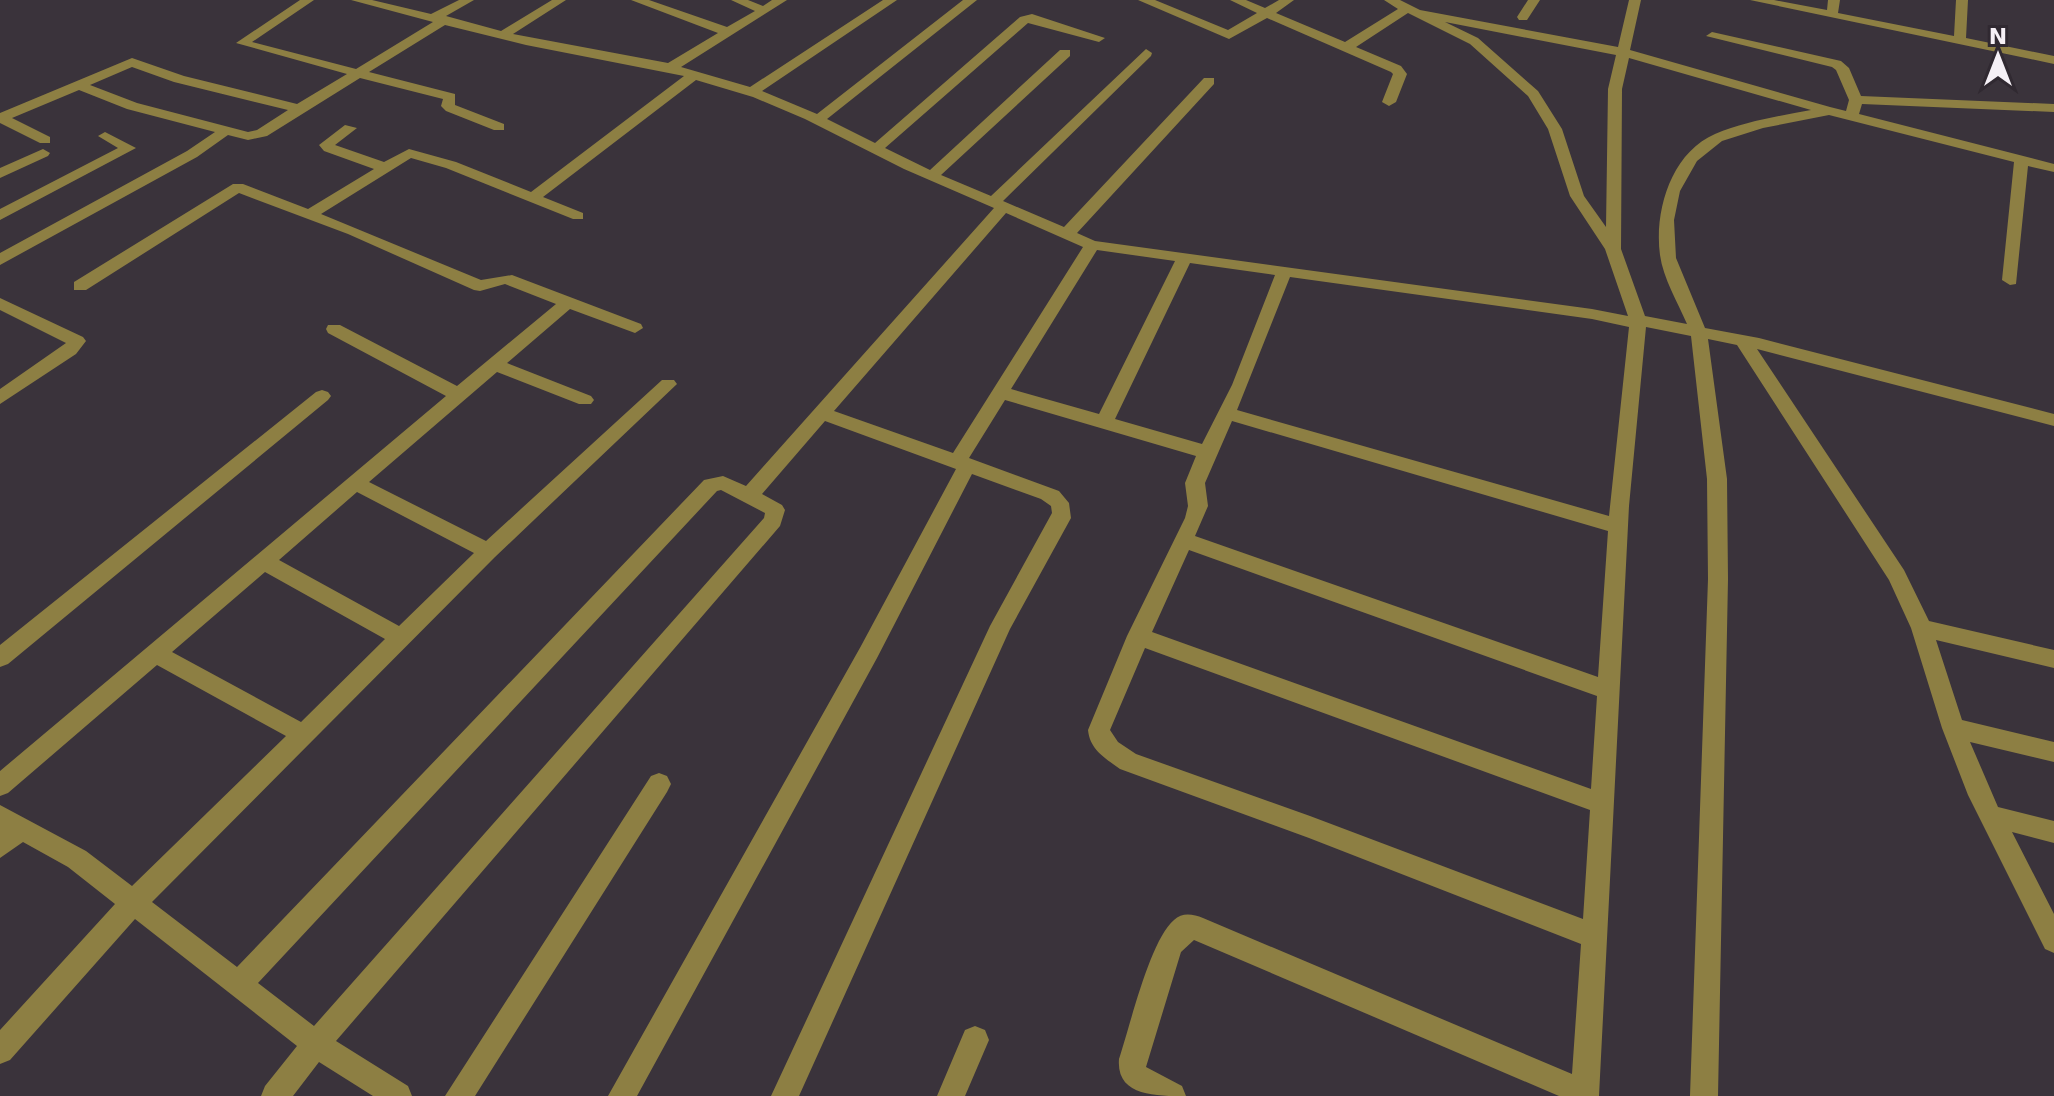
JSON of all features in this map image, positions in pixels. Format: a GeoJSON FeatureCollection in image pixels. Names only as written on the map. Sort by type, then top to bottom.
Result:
{"type":"FeatureCollection","features":[{"type":"Feature","properties":{"kind":"street"},"geometry":{"type":"LineString","coordinates":[[308,0],[242,43],[450,97],[448,106],[451,108],[499,127]]}},
{"type":"Feature","properties":{"kind":"street"},"geometry":{"type":"LineString","coordinates":[[77,84],[132,106],[255,136],[361,72],[468,0]]}},
{"type":"Feature","properties":{"kind":"street"},"geometry":{"type":"LineString","coordinates":[[503,35],[560,0]]}},
{"type":"Feature","properties":{"kind":"street"},"geometry":{"type":"LineString","coordinates":[[637,0],[728,32]]}},
{"type":"Feature","properties":{"kind":"street"},"geometry":{"type":"LineString","coordinates":[[737,0],[764,10]]}},
{"type":"Feature","properties":{"kind":"street"},"geometry":{"type":"LineString","coordinates":[[669,68],[781,0]]}},
{"type":"Feature","properties":{"kind":"street"},"geometry":{"type":"LineString","coordinates":[[752,92],[891,0]]}},
{"type":"Feature","properties":{"kind":"street"},"geometry":{"type":"LineString","coordinates":[[818,120],[971,0]]}},
{"type":"Feature","properties":{"kind":"street"},"geometry":{"type":"LineString","coordinates":[[1144,0],[1229,35],[1288,0]]}},
{"type":"Feature","properties":{"kind":"street"},"geometry":{"type":"LineString","coordinates":[[1236,0],[1399,71],[1389,102]]}},
{"type":"Feature","properties":{"kind":"street"},"geometry":{"type":"LineString","coordinates":[[1172,1096],[1132,1073],[1133,1059],[1170,945],[1184,927],[1194,927],[1585,1095],[1618,526],[1638,322],[1613,249],[1577,196],[1555,129],[1533,94],[1474,41],[1390,0]]}},
{"type":"Feature","properties":{"kind":"street"},"geometry":{"type":"LineString","coordinates":[[1523,17],[1534,0]]}},
{"type":"Feature","properties":{"kind":"street"},"geometry":{"type":"LineString","coordinates":[[1613,249],[1615,89],[1635,0]]}},
{"type":"Feature","properties":{"kind":"street"},"geometry":{"type":"LineString","coordinates":[[1756,0],[2054,60]]}},
{"type":"Feature","properties":{"kind":"street"},"geometry":{"type":"LineString","coordinates":[[1832,15],[1834,0]]}},
{"type":"Feature","properties":{"kind":"street"},"geometry":{"type":"LineString","coordinates":[[1960,41],[1962,0]]}},
{"type":"Feature","properties":{"kind":"street"},"geometry":{"type":"LineString","coordinates":[[369,1],[503,35],[669,68],[752,92],[818,120],[997,206],[1092,245],[1592,314],[1743,341],[2054,420]]}},
{"type":"Feature","properties":{"kind":"street"},"geometry":{"type":"LineString","coordinates":[[1347,47],[1413,10],[1623,52],[1851,117],[2054,168]]}},
{"type":"Feature","properties":{"kind":"street"},"geometry":{"type":"LineString","coordinates":[[875,150],[1024,20],[1032,18],[1099,38]]}},
{"type":"Feature","properties":{"kind":"street"},"geometry":{"type":"LineString","coordinates":[[1485,51],[1492,27]]}},
{"type":"Feature","properties":{"kind":"street"},"geometry":{"type":"LineString","coordinates":[[1712,36],[1836,64],[1842,68],[1856,100],[1851,117]]}},
{"type":"Feature","properties":{"kind":"street"},"geometry":{"type":"LineString","coordinates":[[931,176],[1065,53]]}},
{"type":"Feature","properties":{"kind":"street"},"geometry":{"type":"LineString","coordinates":[[749,496],[997,206],[1146,53]]}},
{"type":"Feature","properties":{"kind":"street"},"geometry":{"type":"LineString","coordinates":[[1,118],[132,62],[179,79],[299,109]]}},
{"type":"Feature","properties":{"kind":"street"},"geometry":{"type":"LineString","coordinates":[[532,198],[694,75]]}},
{"type":"Feature","properties":{"kind":"street"},"geometry":{"type":"LineString","coordinates":[[1066,235],[1209,81]]}},
{"type":"Feature","properties":{"kind":"street"},"geometry":{"type":"LineString","coordinates":[[1856,100],[2054,108]]}},
{"type":"Feature","properties":{"kind":"street"},"geometry":{"type":"LineString","coordinates":[[1704,1096],[1718,579],[1717,479],[1699,333],[1668,258],[1666,220],[1673,191],[1691,159],[1717,138],[1760,124],[1829,111]]}},
{"type":"Feature","properties":{"kind":"street"},"geometry":{"type":"LineString","coordinates":[[0,174],[44,147],[1,118]]}},
{"type":"Feature","properties":{"kind":"street"},"geometry":{"type":"LineString","coordinates":[[350,128],[326,145],[383,167]]}},
{"type":"Feature","properties":{"kind":"street"},"geometry":{"type":"LineString","coordinates":[[0,260],[192,154],[225,131]]}},
{"type":"Feature","properties":{"kind":"street"},"geometry":{"type":"LineString","coordinates":[[0,215],[129,148],[105,136]]}},
{"type":"Feature","properties":{"kind":"street"},"geometry":{"type":"LineString","coordinates":[[310,214],[405,153],[578,216]]}},
{"type":"Feature","properties":{"kind":"street"},"geometry":{"type":"LineString","coordinates":[[2010,280],[2021,159]]}},
{"type":"Feature","properties":{"kind":"street"},"geometry":{"type":"LineString","coordinates":[[80,286],[236,187],[310,214],[480,286],[506,279],[635,328]]}},
{"type":"Feature","properties":{"kind":"street"},"geometry":{"type":"LineString","coordinates":[[622,1096],[869,652],[1000,392],[1092,245]]}},
{"type":"Feature","properties":{"kind":"street"},"geometry":{"type":"LineString","coordinates":[[1104,422],[1184,259]]}},
{"type":"Feature","properties":{"kind":"street"},"geometry":{"type":"LineString","coordinates":[[1284,272],[1241,385],[1195,483],[1198,506],[1195,518],[1138,636],[1099,730],[1100,739],[1128,762],[1310,827],[1594,936]]}},
{"type":"Feature","properties":{"kind":"street"},"geometry":{"type":"LineString","coordinates":[[0,303],[77,341],[70,350],[0,398]]}},
{"type":"Feature","properties":{"kind":"street"},"geometry":{"type":"LineString","coordinates":[[0,785],[567,303]]}},
{"type":"Feature","properties":{"kind":"street"},"geometry":{"type":"LineString","coordinates":[[334,329],[459,395]]}},
{"type":"Feature","properties":{"kind":"street"},"geometry":{"type":"LineString","coordinates":[[1743,341],[1897,576],[1922,628],[1953,728],[1991,816],[2054,940]]}},
{"type":"Feature","properties":{"kind":"street"},"geometry":{"type":"LineString","coordinates":[[495,365],[585,400]]}},
{"type":"Feature","properties":{"kind":"street"},"geometry":{"type":"LineString","coordinates":[[0,1050],[134,902],[488,551],[668,384]]}},
{"type":"Feature","properties":{"kind":"street"},"geometry":{"type":"LineString","coordinates":[[1000,392],[1207,452]]}},
{"type":"Feature","properties":{"kind":"street"},"geometry":{"type":"LineString","coordinates":[[0,658],[322,396]]}},
{"type":"Feature","properties":{"kind":"street"},"geometry":{"type":"LineString","coordinates":[[785,1096],[1001,626],[1061,518],[1063,506],[1058,499],[822,413]]}},
{"type":"Feature","properties":{"kind":"street"},"geometry":{"type":"LineString","coordinates":[[1226,413],[1618,526]]}},
{"type":"Feature","properties":{"kind":"street"},"geometry":{"type":"LineString","coordinates":[[355,483],[488,551]]}},
{"type":"Feature","properties":{"kind":"street"},"geometry":{"type":"LineString","coordinates":[[240,983],[711,485],[723,483],[775,510],[773,521],[316,1044],[275,1096]]}},
{"type":"Feature","properties":{"kind":"street"},"geometry":{"type":"LineString","coordinates":[[1184,540],[1608,690]]}},
{"type":"Feature","properties":{"kind":"street"},"geometry":{"type":"LineString","coordinates":[[263,561],[402,638]]}},
{"type":"Feature","properties":{"kind":"street"},"geometry":{"type":"LineString","coordinates":[[1922,628],[2054,659]]}},
{"type":"Feature","properties":{"kind":"street"},"geometry":{"type":"LineString","coordinates":[[1138,636],[1602,804]]}},
{"type":"Feature","properties":{"kind":"street"},"geometry":{"type":"LineString","coordinates":[[154,653],[304,735]]}},
{"type":"Feature","properties":{"kind":"street"},"geometry":{"type":"LineString","coordinates":[[1953,728],[2054,752]]}},
{"type":"Feature","properties":{"kind":"street"},"geometry":{"type":"LineString","coordinates":[[459,1096],[659,784]]}},
{"type":"Feature","properties":{"kind":"street"},"geometry":{"type":"LineString","coordinates":[[1991,816],[2054,832]]}},
{"type":"Feature","properties":{"kind":"street"},"geometry":{"type":"LineString","coordinates":[[0,847],[10,822],[77,859],[316,1044],[398,1096]]}},
{"type":"Feature","properties":{"kind":"street"},"geometry":{"type":"LineString","coordinates":[[951,1096],[975,1040]]}}]}
